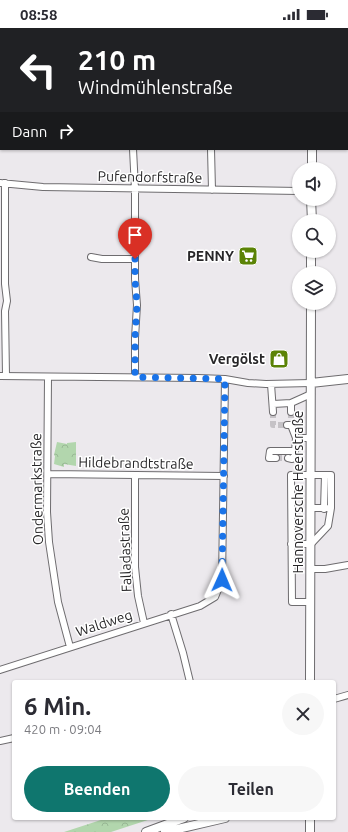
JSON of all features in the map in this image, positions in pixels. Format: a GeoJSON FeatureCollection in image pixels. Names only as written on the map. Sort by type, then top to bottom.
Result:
{"type":"FeatureCollection","features":[{"type":"Feature","properties":{"kind":"main road"},"geometry":{"type":"LineString","coordinates":[[312,150],[312,162]]}},
{"type":"Feature","properties":{"kind":"main road","name":"Hannoversche Heerstraße"},"geometry":{"type":"LineString","coordinates":[[310,680],[311,310]]}},
{"type":"Feature","properties":{"kind":"main road"},"geometry":{"type":"LineString","coordinates":[[311,383],[348,379]]}},
{"type":"Feature","properties":{"kind":"main road"},"geometry":{"type":"LineString","coordinates":[[146,832],[179,820]]}},
{"type":"Feature","properties":{"kind":"main road"},"geometry":{"type":"LineString","coordinates":[[166,832],[216,820]]}},
{"type":"Feature","properties":{"kind":"main road"},"geometry":{"type":"LineString","coordinates":[[310,820],[310,832]]}},
{"type":"Feature","properties":{"kind":"street"},"geometry":{"type":"LineString","coordinates":[[133,150],[135,189],[135,279],[137,305],[135,377]]}},
{"type":"Feature","properties":{"kind":"street"},"geometry":{"type":"LineString","coordinates":[[211,150],[212,190]]}},
{"type":"Feature","properties":{"kind":"street"},"geometry":{"type":"LineString","coordinates":[[2,183],[5,284],[7,301],[5,311],[3,376],[225,379],[248,383],[311,383]]}},
{"type":"Feature","properties":{"kind":"street","name":"Pufendorfstraße"},"geometry":{"type":"LineString","coordinates":[[2,183],[43,187],[292,191]]}},
{"type":"Feature","properties":{"kind":"street"},"geometry":{"type":"LineString","coordinates":[[91,257],[102,259],[135,259]]}},
{"type":"Feature","properties":{"kind":"street","name":"Ondermarkstraße"},"geometry":{"type":"LineString","coordinates":[[48,377],[47,512],[49,542],[58,602],[70,647]]}},
{"type":"Feature","properties":{"kind":"street"},"geometry":{"type":"LineString","coordinates":[[224,476],[225,379]]}},
{"type":"Feature","properties":{"kind":"street"},"geometry":{"type":"LineString","coordinates":[[271,384],[273,412]]}},
{"type":"Feature","properties":{"kind":"street"},"geometry":{"type":"LineString","coordinates":[[273,404],[291,403],[311,394]]}},
{"type":"Feature","properties":{"kind":"street"},"geometry":{"type":"LineString","coordinates":[[291,403],[291,412]]}},
{"type":"Feature","properties":{"kind":"street"},"geometry":{"type":"LineString","coordinates":[[288,458],[292,459],[295,455],[296,438],[290,425]]}},
{"type":"Feature","properties":{"kind":"street"},"geometry":{"type":"LineString","coordinates":[[296,438],[311,438]]}},
{"type":"Feature","properties":{"kind":"street"},"geometry":{"type":"LineString","coordinates":[[276,458],[270,458],[270,451],[295,451]]}},
{"type":"Feature","properties":{"kind":"street","name":"Hildebrandtstraße"},"geometry":{"type":"LineString","coordinates":[[48,474],[224,476]]}},
{"type":"Feature","properties":{"kind":"street"},"geometry":{"type":"LineString","coordinates":[[291,544],[311,544],[328,526],[325,475],[291,475],[291,544],[292,602],[311,602]]}},
{"type":"Feature","properties":{"kind":"street","name":"Falladastraße"},"geometry":{"type":"LineString","coordinates":[[136,476],[134,539],[135,567],[138,596],[144,623]]}},
{"type":"Feature","properties":{"kind":"street","name":"Waldweg"},"geometry":{"type":"LineString","coordinates":[[0,670],[171,614],[200,606],[215,597],[222,580],[224,476]]}},
{"type":"Feature","properties":{"kind":"street"},"geometry":{"type":"LineString","coordinates":[[311,508],[328,508]]}},
{"type":"Feature","properties":{"kind":"street"},"geometry":{"type":"LineString","coordinates":[[311,569],[325,569],[348,565]]}},
{"type":"Feature","properties":{"kind":"street"},"geometry":{"type":"LineString","coordinates":[[171,614],[190,680]]}},
{"type":"Feature","properties":{"kind":"street"},"geometry":{"type":"LineString","coordinates":[[336,698],[348,695]]}},
{"type":"Feature","properties":{"kind":"street"},"geometry":{"type":"LineString","coordinates":[[0,741],[12,738]]}},
{"type":"Feature","properties":{"kind":"green space"},"geometry":{"type":"Polygon","coordinates":[[[57,442],[67,444],[76,442],[76,466],[64,464],[64,467],[54,464],[54,455],[57,442]]]}},
{"type":"Feature","properties":{"kind":"green space"},"geometry":{"type":"Polygon","coordinates":[[[101,820],[148,820],[111,832],[64,832],[101,820]]]}},
{"type":"Feature","properties":{"kind":"tunnel"},"geometry":{"type":"LineString","coordinates":[[273,412],[273,425],[287,425]]}},
{"type":"Feature","properties":{"kind":"tunnel"},"geometry":{"type":"LineString","coordinates":[[291,412],[291,423]]}},
{"type":"Feature","properties":{"kind":"tunnel"},"geometry":{"type":"LineString","coordinates":[[276,458],[288,458]]}},
{"type":"Feature","properties":{"kind":"place","name":"PENNY"},"geometry":{"type":"Point","coordinates":[248,256]}},
{"type":"Feature","properties":{"kind":"place","name":"Vergölst"},"geometry":{"type":"Point","coordinates":[279,359]}},
{"type":"Feature","properties":{"kind":"route"},"geometry":{"type":"LineString","coordinates":[[135,259],[137,305],[135,377],[225,379],[222,580]]}}]}
